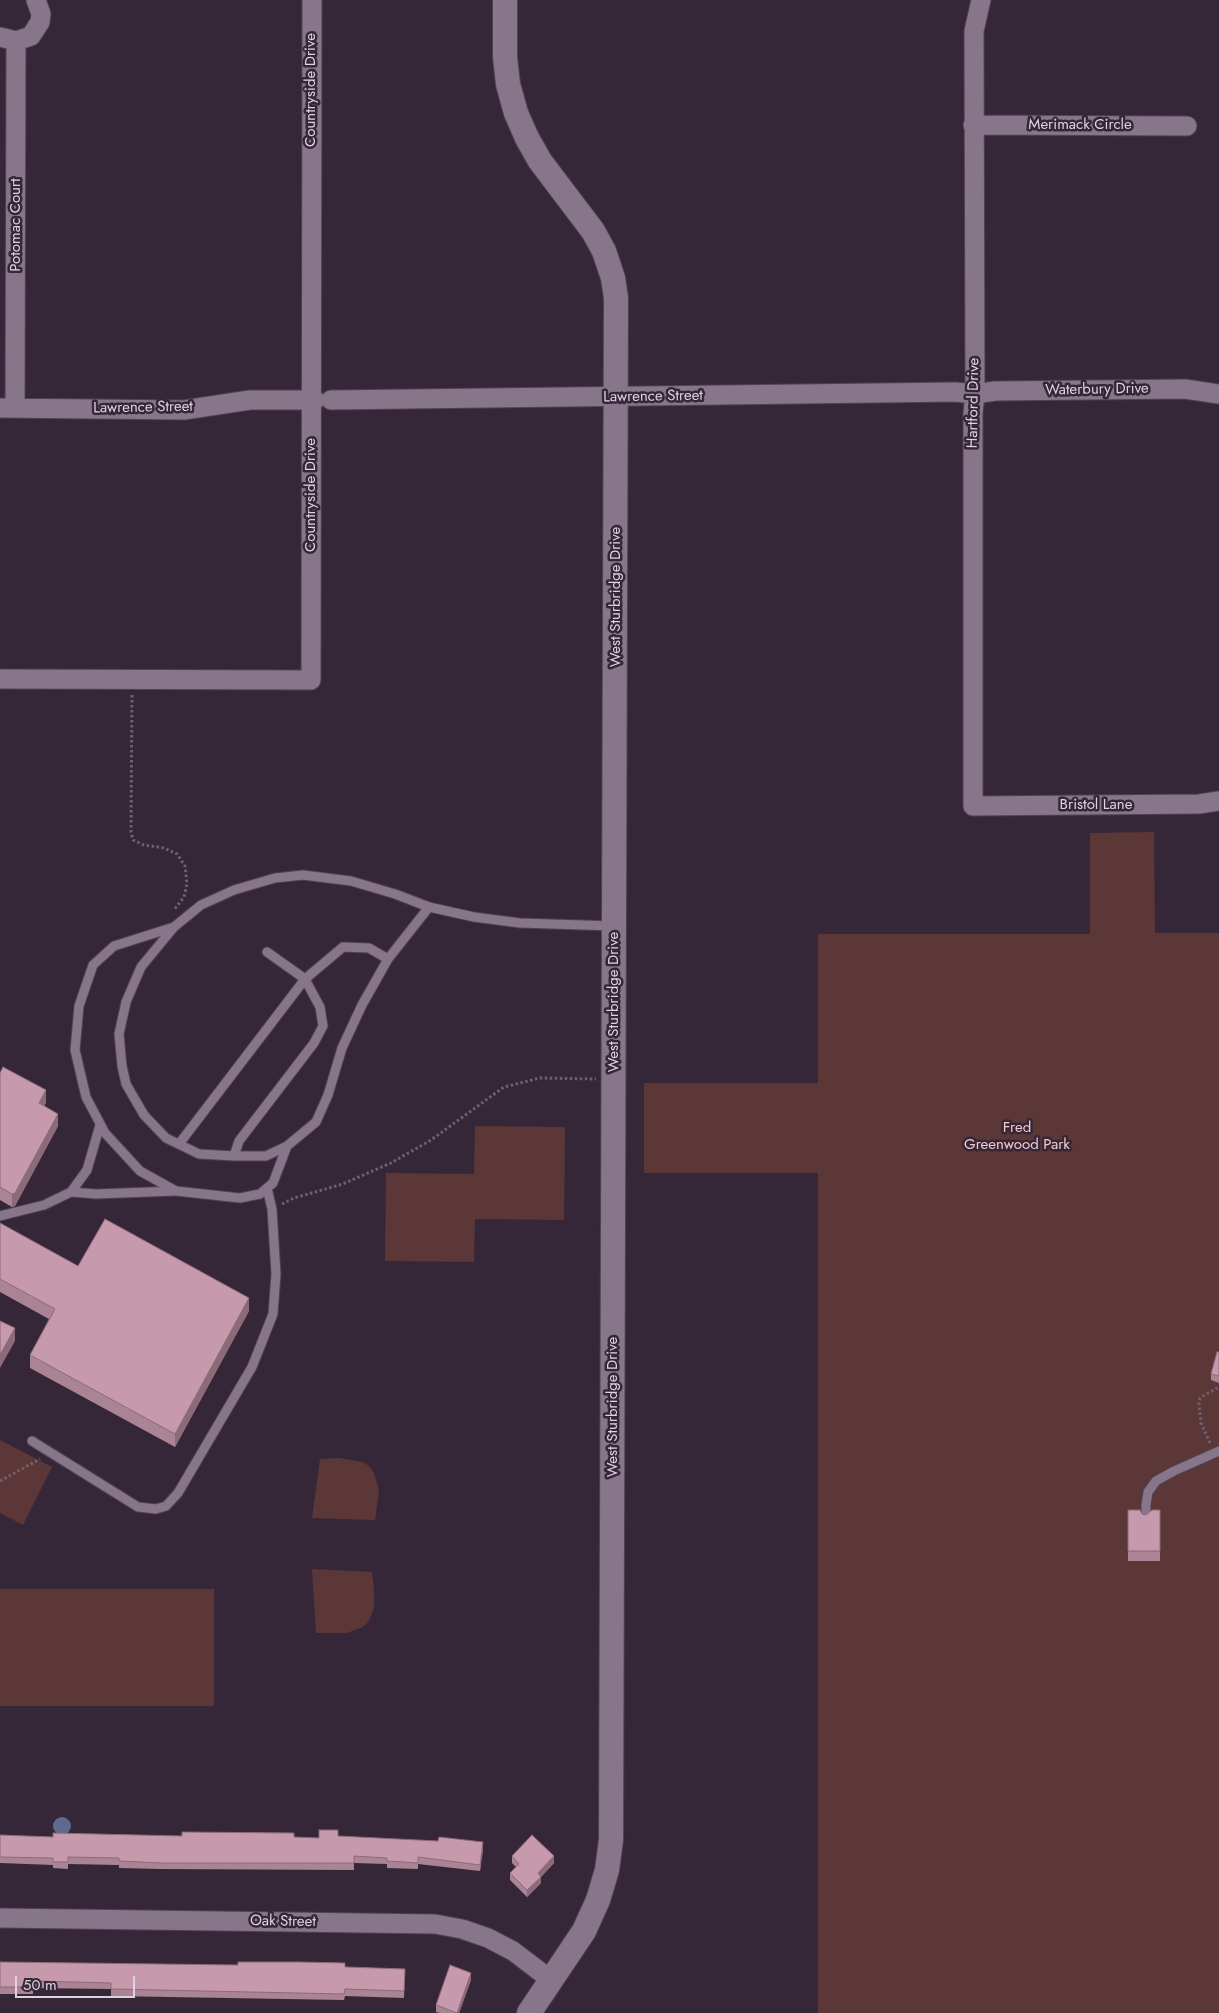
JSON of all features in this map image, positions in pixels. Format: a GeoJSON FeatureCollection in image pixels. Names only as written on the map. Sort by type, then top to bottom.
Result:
{"type":"FeatureCollection","features":[{"type":"Feature","properties":{"kind":"street","name":"Potomac Court"},"geometry":{"type":"LineString","coordinates":[[8,408],[8,39],[31,36],[36,30],[41,14],[36,0]]}},
{"type":"Feature","properties":{"kind":"street","name":"Countryside Drive"},"geometry":{"type":"LineString","coordinates":[[0,679],[310,680],[319,400],[312,0]]}},
{"type":"Feature","properties":{"kind":"street","name":"West Sturbridge Drive"},"geometry":{"type":"LineString","coordinates":[[505,0],[505,57],[508,84],[516,113],[540,161],[593,231],[604,251],[613,278],[616,298],[611,1840],[607,1870],[598,1900],[584,1931],[529,2013]]}},
{"type":"Feature","properties":{"kind":"street","name":"Hartford Drive"},"geometry":{"type":"LineString","coordinates":[[973,806],[973,413],[975,394],[973,125],[974,31],[980,0]]}},
{"type":"Feature","properties":{"kind":"street","name":"Merimack Circle"},"geometry":{"type":"LineString","coordinates":[[973,125],[1187,126]]}},
{"type":"Feature","properties":{"kind":"street","name":"Waterbury Drive"},"geometry":{"type":"LineString","coordinates":[[975,394],[995,391],[1185,389],[1219,394]]}},
{"type":"Feature","properties":{"kind":"street","name":"Lawrence Street"},"geometry":{"type":"LineString","coordinates":[[8,408],[184,410],[250,400],[616,398],[955,392],[975,394]]}},
{"type":"Feature","properties":{"kind":"street","name":"Bristol Lane"},"geometry":{"type":"LineString","coordinates":[[973,806],[1160,805],[1219,802]]}},
{"type":"Feature","properties":{"kind":"street","name":"Oak Street"},"geometry":{"type":"LineString","coordinates":[[0,1918],[435,1924],[462,1929],[488,1938],[513,1951],[551,1980]]}},
{"type":"Feature","properties":{"kind":"lane"},"geometry":{"type":"LineString","coordinates":[[429,907],[388,959],[362,1005],[342,1048],[328,1095],[316,1122],[287,1146],[266,1156],[199,1154],[166,1138],[144,1115],[126,1084],[122,1066],[119,1034],[126,1002],[141,968],[171,927],[201,905],[234,890],[275,878],[303,875],[351,881],[429,907],[474,917],[520,923],[615,926]]}},
{"type":"Feature","properties":{"kind":"lane"},"geometry":{"type":"LineString","coordinates":[[171,927],[114,946],[94,966],[79,1006],[75,1050],[86,1097],[105,1133],[140,1171],[176,1191]]}},
{"type":"Feature","properties":{"kind":"lane"},"geometry":{"type":"LineString","coordinates":[[179,1144],[306,979],[343,948],[370,948],[388,959]]}},
{"type":"Feature","properties":{"kind":"lane"},"geometry":{"type":"LineString","coordinates":[[234,1156],[239,1141],[314,1043],[322,1026],[320,1007],[306,979],[267,952]]}},
{"type":"Feature","properties":{"kind":"lane"},"geometry":{"type":"LineString","coordinates":[[0,1216],[44,1205],[71,1192],[87,1170],[100,1124]]}},
{"type":"Feature","properties":{"kind":"lane"},"geometry":{"type":"LineString","coordinates":[[71,1192],[96,1194],[176,1191],[240,1198],[260,1194],[273,1183],[287,1146]]}},
{"type":"Feature","properties":{"kind":"lane"},"geometry":{"type":"LineString","coordinates":[[32,1441],[138,1507],[156,1508],[166,1506],[178,1493],[252,1367],[273,1314],[276,1274],[272,1209],[267,1188]]}},
{"type":"Feature","properties":{"kind":"lane"},"geometry":{"type":"LineString","coordinates":[[1146,1519],[1148,1492],[1156,1481],[1217,1452]]}},
{"type":"Feature","properties":{"kind":"path"},"geometry":{"type":"LineString","coordinates":[[132,679],[131,832],[133,840],[144,845],[164,848],[177,854],[185,866],[187,884],[184,897],[174,909],[171,927]]}},
{"type":"Feature","properties":{"kind":"path"},"geometry":{"type":"LineString","coordinates":[[272,1209],[294,1198],[343,1184],[391,1163],[431,1140],[504,1087],[540,1078],[614,1080]]}},
{"type":"Feature","properties":{"kind":"path"},"geometry":{"type":"LineString","coordinates":[[1217,1452],[1201,1423],[1199,1403],[1200,1398],[1219,1387]]}},
{"type":"Feature","properties":{"kind":"path"},"geometry":{"type":"LineString","coordinates":[[0,1481],[52,1453]]}},
{"type":"Feature","properties":{"kind":"green space","name":"Fred Greenwood Park"},"geometry":{"type":"Polygon","coordinates":[[[1154,832],[1155,933],[1219,933],[1219,2013],[818,2013],[818,1173],[644,1173],[644,1083],[818,1083],[818,934],[1090,934],[1090,833],[1154,832]]]}},
{"type":"Feature","properties":{"kind":"green space"},"geometry":{"type":"Polygon","coordinates":[[[475,1126],[565,1127],[564,1220],[475,1219],[474,1262],[385,1261],[386,1173],[474,1174],[475,1126]]]}},
{"type":"Feature","properties":{"kind":"green space"},"geometry":{"type":"Polygon","coordinates":[[[0,1440],[52,1467],[23,1525],[0,1513],[0,1440]]]}},
{"type":"Feature","properties":{"kind":"green space"},"geometry":{"type":"Polygon","coordinates":[[[339,1458],[363,1462],[374,1473],[379,1490],[375,1520],[312,1518],[320,1459],[339,1458]]]}},
{"type":"Feature","properties":{"kind":"green space"},"geometry":{"type":"Polygon","coordinates":[[[312,1569],[372,1572],[374,1608],[369,1621],[363,1627],[347,1633],[316,1633],[312,1569]]]}},
{"type":"Feature","properties":{"kind":"green space"},"geometry":{"type":"Polygon","coordinates":[[[0,1589],[214,1589],[214,1706],[0,1706],[0,1589]]]}},
{"type":"Feature","properties":{"kind":"water"},"geometry":{"type":"Polygon","coordinates":[[[62,1817],[68,1820],[71,1826],[68,1832],[62,1835],[56,1832],[53,1826],[56,1820],[62,1817]]]}},
{"type":"Feature","properties":{"kind":"building"},"geometry":{"type":"Polygon","coordinates":[[[3,1067],[46,1090],[39,1103],[58,1114],[15,1193],[12,1194],[0,1187],[0,1073],[3,1067]]]}},
{"type":"Feature","properties":{"kind":"building"},"geometry":{"type":"Polygon","coordinates":[[[105,1219],[249,1298],[175,1434],[30,1355],[55,1309],[0,1279],[0,1223],[78,1266],[105,1219]]]}},
{"type":"Feature","properties":{"kind":"building"},"geometry":{"type":"Polygon","coordinates":[[[0,1321],[15,1328],[0,1355],[0,1321]]]}},
{"type":"Feature","properties":{"kind":"building"},"geometry":{"type":"Polygon","coordinates":[[[1217,1352],[1219,1352],[1219,1376],[1211,1374],[1217,1352]]]}},
{"type":"Feature","properties":{"kind":"building"},"geometry":{"type":"Polygon","coordinates":[[[1128,1510],[1140,1510],[1142,1514],[1146,1515],[1152,1510],[1160,1510],[1160,1551],[1128,1551],[1128,1510]]]}},
{"type":"Feature","properties":{"kind":"building"},"geometry":{"type":"Polygon","coordinates":[[[319,1830],[338,1830],[338,1836],[438,1841],[439,1837],[483,1842],[480,1865],[418,1857],[418,1863],[387,1861],[387,1858],[354,1856],[354,1863],[161,1863],[119,1861],[119,1858],[68,1857],[68,1862],[53,1862],[53,1858],[0,1857],[0,1835],[53,1837],[53,1833],[182,1836],[182,1832],[294,1833],[294,1837],[319,1838],[319,1830]]]}},
{"type":"Feature","properties":{"kind":"building"},"geometry":{"type":"Polygon","coordinates":[[[532,1835],[554,1856],[538,1873],[541,1877],[527,1890],[510,1873],[519,1864],[512,1856],[532,1835]]]}},
{"type":"Feature","properties":{"kind":"building"},"geometry":{"type":"Polygon","coordinates":[[[0,1962],[238,1965],[238,1962],[299,1962],[345,1963],[345,1967],[405,1969],[404,1991],[345,1989],[344,1994],[111,1989],[111,1983],[33,1981],[33,1987],[0,1987],[0,1962]]]}},
{"type":"Feature","properties":{"kind":"building"},"geometry":{"type":"Polygon","coordinates":[[[450,1965],[471,1973],[457,2013],[436,2005],[450,1965]]]}}]}
